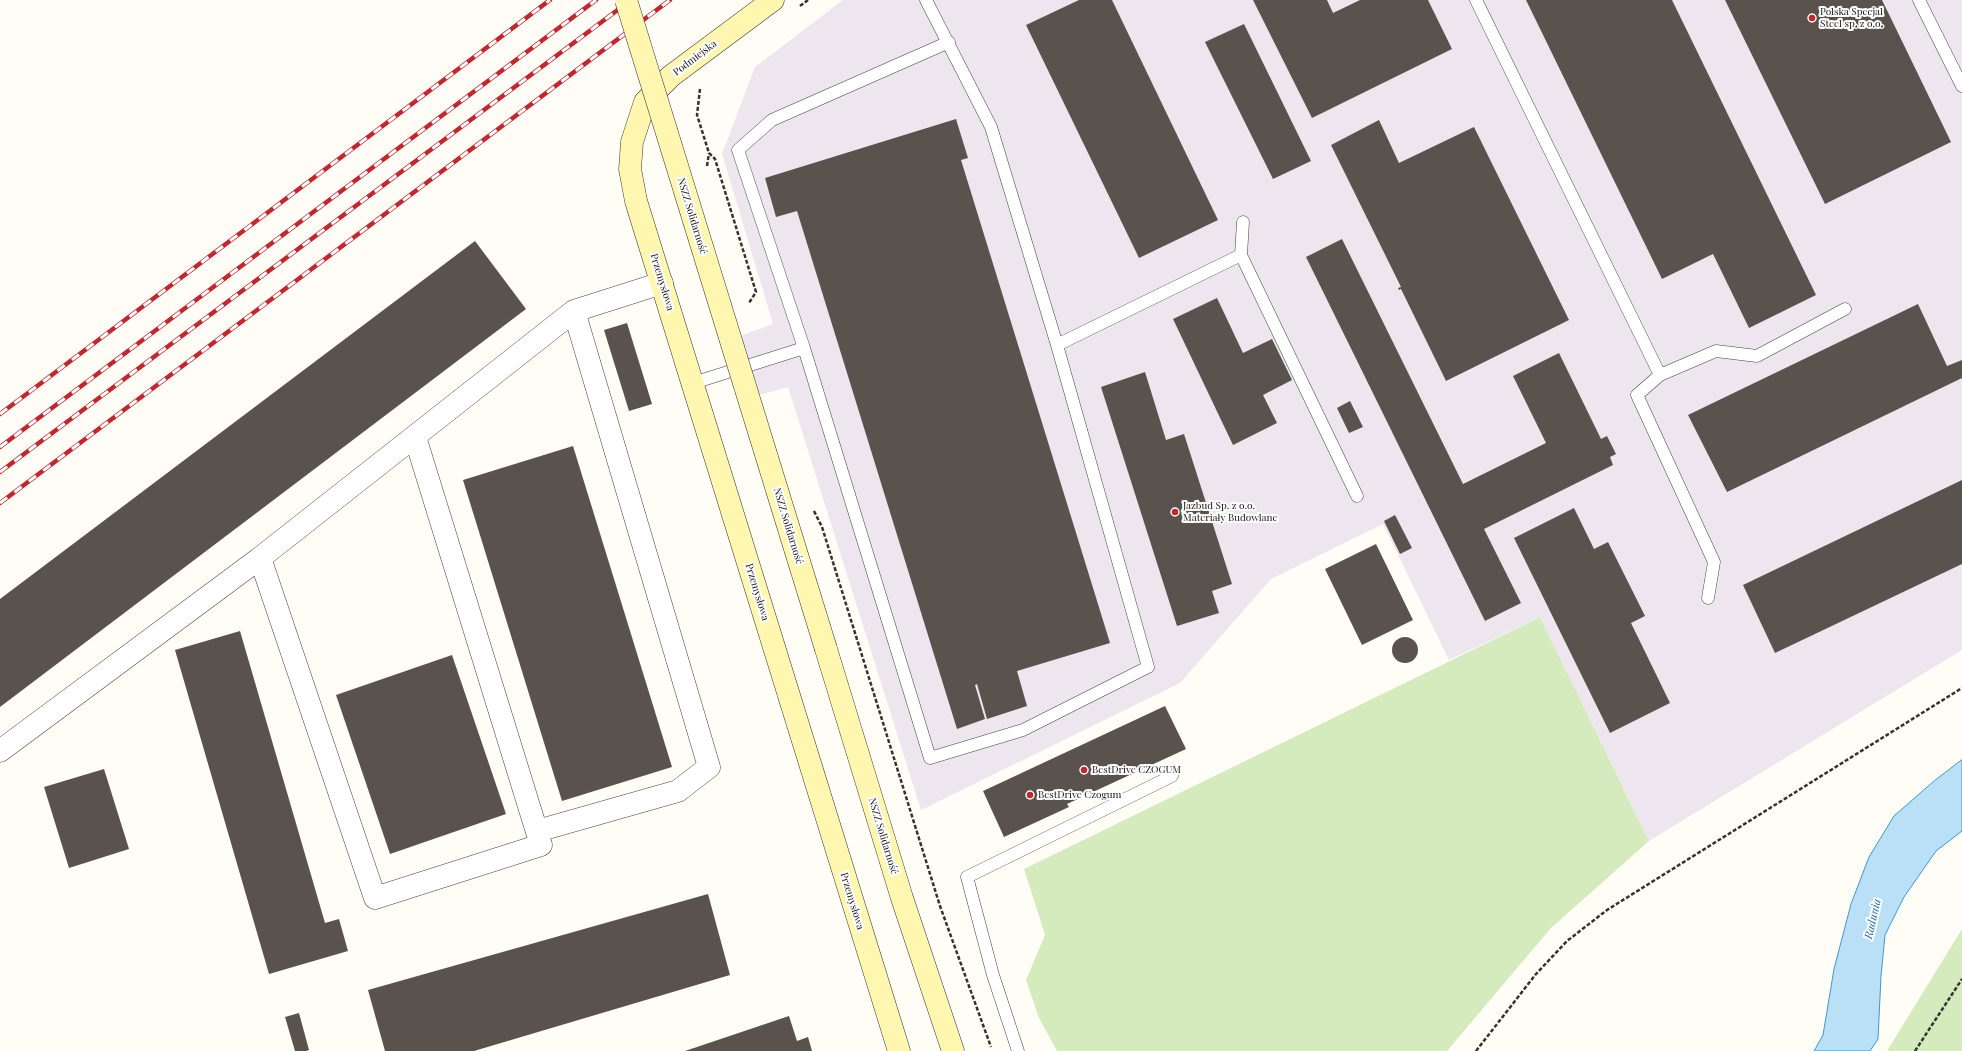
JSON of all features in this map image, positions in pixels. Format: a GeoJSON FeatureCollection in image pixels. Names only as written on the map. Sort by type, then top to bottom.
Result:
{"type":"FeatureCollection","features":[{"type":"Feature","properties":{"kind":"street","name":"NSZZ Solidarność"},"geometry":{"type":"LineString","coordinates":[[626,0],[902,898],[953,1051]]}},
{"type":"Feature","properties":{"kind":"street","name":"Podmiejska"},"geometry":{"type":"LineString","coordinates":[[635,131],[645,102],[671,76],[773,0]]}},
{"type":"Feature","properties":{"kind":"street","name":"Przemysłowa"},"geometry":{"type":"LineString","coordinates":[[635,131],[632,142],[630,169],[636,201],[899,1051]]}},
{"type":"Feature","properties":{"kind":"street"},"geometry":{"type":"LineString","coordinates":[[0,751],[260,558],[416,437],[574,311],[662,283]]}},
{"type":"Feature","properties":{"kind":"street"},"geometry":{"type":"LineString","coordinates":[[537,830],[678,791],[709,767],[574,311]]}},
{"type":"Feature","properties":{"kind":"street"},"geometry":{"type":"LineString","coordinates":[[260,558],[375,898],[541,845],[416,437]]}},
{"type":"Feature","properties":{"kind":"lane"},"geometry":{"type":"LineString","coordinates":[[926,0],[949,42],[991,127],[1057,345],[1148,667],[1023,730],[930,758],[804,348],[738,150],[772,120],[949,42]]}},
{"type":"Feature","properties":{"kind":"lane"},"geometry":{"type":"LineString","coordinates":[[1476,0],[1660,375]]}},
{"type":"Feature","properties":{"kind":"lane"},"geometry":{"type":"LineString","coordinates":[[1919,0],[1962,86]]}},
{"type":"Feature","properties":{"kind":"lane"},"geometry":{"type":"LineString","coordinates":[[1243,222],[1241,255],[1357,496]]}},
{"type":"Feature","properties":{"kind":"lane"},"geometry":{"type":"LineString","coordinates":[[1057,345],[1241,255]]}},
{"type":"Feature","properties":{"kind":"lane"},"geometry":{"type":"LineString","coordinates":[[1708,598],[1714,562],[1638,395],[1660,375],[1716,351],[1756,356],[1845,309]]}},
{"type":"Feature","properties":{"kind":"lane"},"geometry":{"type":"LineString","coordinates":[[693,383],[804,348]]}},
{"type":"Feature","properties":{"kind":"lane"},"geometry":{"type":"LineString","coordinates":[[1018,1051],[993,974],[967,877],[1172,776]]}},
{"type":"Feature","properties":{"kind":"path"},"geometry":{"type":"LineString","coordinates":[[795,10],[808,0]]}},
{"type":"Feature","properties":{"kind":"path"},"geometry":{"type":"LineString","coordinates":[[700,82],[697,115],[709,152],[715,159],[756,292],[748,306]]}},
{"type":"Feature","properties":{"kind":"path"},"geometry":{"type":"LineString","coordinates":[[813,509],[822,527],[940,906],[993,1051]]}},
{"type":"Feature","properties":{"kind":"path"},"geometry":{"type":"LineString","coordinates":[[1476,1051],[1536,974],[1567,941],[1606,910],[1962,688]]}},
{"type":"Feature","properties":{"kind":"path"},"geometry":{"type":"LineString","coordinates":[[1915,1051],[1962,979]]}},
{"type":"Feature","properties":{"kind":"shaded area"},"geometry":{"type":"Polygon","coordinates":[[[843,0],[1962,0],[1962,650],[1649,841],[1540,617],[1449,660],[1383,524],[1271,579],[1180,683],[921,810],[788,387],[756,396],[737,337],[773,324],[722,154],[755,67],[843,0]]]}},
{"type":"Feature","properties":{"kind":"green space"},"geometry":{"type":"Polygon","coordinates":[[[1540,617],[1649,841],[1551,928],[1447,1051],[1057,1051],[1039,1018],[1026,980],[1045,935],[1024,869],[1540,617]]]}},
{"type":"Feature","properties":{"kind":"green space"},"geometry":{"type":"Polygon","coordinates":[[[1962,929],[1962,1051],[1887,1051],[1962,929]]]}},
{"type":"Feature","properties":{"kind":"water","name":"Radunia"},"geometry":{"type":"Polygon","coordinates":[[[1962,760],[1962,831],[1936,851],[1904,897],[1885,935],[1881,976],[1878,1039],[1870,1051],[1814,1051],[1823,1035],[1834,969],[1851,904],[1869,857],[1894,816],[1934,781],[1962,760]]]}},
{"type":"Feature","properties":{"kind":"building"},"geometry":{"type":"Polygon","coordinates":[[[1079,0],[1112,0],[1218,220],[1139,258],[1026,25],[1079,0]]]}},
{"type":"Feature","properties":{"kind":"building"},"geometry":{"type":"Polygon","coordinates":[[[1253,0],[1327,0],[1333,13],[1360,0],[1428,0],[1452,49],[1312,118],[1253,0]]]}},
{"type":"Feature","properties":{"kind":"building"},"geometry":{"type":"Polygon","coordinates":[[[1526,0],[1672,0],[1816,295],[1749,328],[1713,254],[1662,279],[1526,0]]]}},
{"type":"Feature","properties":{"kind":"building"},"geometry":{"type":"Polygon","coordinates":[[[1725,0],[1882,0],[1951,142],[1825,204],[1725,0]]]}},
{"type":"Feature","properties":{"kind":"building"},"geometry":{"type":"Polygon","coordinates":[[[1244,24],[1311,161],[1273,179],[1205,42],[1244,24]]]}},
{"type":"Feature","properties":{"kind":"building"},"geometry":{"type":"Polygon","coordinates":[[[956,119],[968,158],[961,160],[1110,643],[1017,671],[1027,706],[987,719],[977,684],[975,685],[985,719],[957,729],[797,211],[776,217],[765,178],[956,119]]]}},
{"type":"Feature","properties":{"kind":"building"},"geometry":{"type":"Polygon","coordinates":[[[1379,120],[1399,163],[1474,127],[1569,320],[1446,381],[1401,289],[1399,290],[1398,288],[1401,287],[1331,145],[1379,120]]]}},
{"type":"Feature","properties":{"kind":"building"},"geometry":{"type":"Polygon","coordinates":[[[1342,239],[1463,484],[1546,443],[1513,376],[1559,353],[1601,439],[1607,436],[1616,454],[1610,457],[1613,465],[1484,529],[1521,603],[1485,621],[1306,257],[1342,239]]]}},
{"type":"Feature","properties":{"kind":"building"},"geometry":{"type":"Polygon","coordinates":[[[475,241],[526,309],[0,707],[0,599],[475,241]]]}},
{"type":"Feature","properties":{"kind":"building"},"geometry":{"type":"Polygon","coordinates":[[[1217,298],[1243,353],[1272,339],[1292,380],[1263,395],[1277,423],[1233,445],[1173,319],[1217,298]]]}},
{"type":"Feature","properties":{"kind":"building"},"geometry":{"type":"Polygon","coordinates":[[[1918,304],[1947,366],[1962,360],[1962,378],[1727,492],[1688,415],[1918,304]]]}},
{"type":"Feature","properties":{"kind":"building"},"geometry":{"type":"Polygon","coordinates":[[[627,323],[652,404],[629,411],[604,330],[627,323]]]}},
{"type":"Feature","properties":{"kind":"building","name":"Jazbud Sp. z o.o. Materiały Budowlane"},"geometry":{"type":"Polygon","coordinates":[[[1145,372],[1166,440],[1184,434],[1232,584],[1212,591],[1219,613],[1177,626],[1101,387],[1145,372]]]}},
{"type":"Feature","properties":{"kind":"building"},"geometry":{"type":"Polygon","coordinates":[[[1350,401],[1363,427],[1349,433],[1337,408],[1350,401]]]}},
{"type":"Feature","properties":{"kind":"building"},"geometry":{"type":"Polygon","coordinates":[[[573,446],[672,767],[562,801],[463,480],[573,446]]]}},
{"type":"Feature","properties":{"kind":"building"},"geometry":{"type":"Polygon","coordinates":[[[1962,480],[1962,564],[1775,653],[1743,585],[1962,480]]]}},
{"type":"Feature","properties":{"kind":"building"},"geometry":{"type":"Polygon","coordinates":[[[1574,508],[1594,549],[1608,542],[1645,616],[1631,623],[1670,703],[1610,733],[1514,538],[1574,508]]]}},
{"type":"Feature","properties":{"kind":"building"},"geometry":{"type":"Polygon","coordinates":[[[1395,515],[1412,548],[1400,554],[1384,521],[1395,515]]]}},
{"type":"Feature","properties":{"kind":"building"},"geometry":{"type":"Polygon","coordinates":[[[1376,544],[1413,620],[1362,645],[1325,569],[1376,544]]]}},
{"type":"Feature","properties":{"kind":"building"},"geometry":{"type":"Polygon","coordinates":[[[240,631],[325,923],[339,919],[348,951],[269,974],[175,650],[240,631]]]}},
{"type":"Feature","properties":{"kind":"building"},"geometry":{"type":"Polygon","coordinates":[[[1405,637],[1414,641],[1418,650],[1414,659],[1405,663],[1396,659],[1392,650],[1396,641],[1405,637]]]}},
{"type":"Feature","properties":{"kind":"building"},"geometry":{"type":"Polygon","coordinates":[[[452,655],[506,814],[390,854],[336,695],[452,655]]]}},
{"type":"Feature","properties":{"kind":"building","name":"BestDrive CZOGUM"},"geometry":{"type":"Polygon","coordinates":[[[1165,706],[1186,749],[1067,804],[1069,807],[1004,837],[983,791],[1165,706]]]}},
{"type":"Feature","properties":{"kind":"building"},"geometry":{"type":"Polygon","coordinates":[[[104,769],[129,849],[69,868],[44,787],[104,769]]]}},
{"type":"Feature","properties":{"kind":"building"},"geometry":{"type":"Polygon","coordinates":[[[708,894],[730,975],[474,1051],[385,1051],[368,990],[708,894]]]}},
{"type":"Feature","properties":{"kind":"building"},"geometry":{"type":"Polygon","coordinates":[[[299,1013],[309,1050],[306,1051],[295,1051],[285,1017],[299,1013]]]}},
{"type":"Feature","properties":{"kind":"building"},"geometry":{"type":"Polygon","coordinates":[[[789,1016],[797,1041],[808,1037],[812,1051],[685,1051],[789,1016]]]}},
{"type":"Feature","properties":{"kind":"railway"},"geometry":{"type":"LineString","coordinates":[[0,414],[550,0]]}},
{"type":"Feature","properties":{"kind":"railway"},"geometry":{"type":"LineString","coordinates":[[0,447],[596,0]]}},
{"type":"Feature","properties":{"kind":"railway"},"geometry":{"type":"LineString","coordinates":[[0,472],[631,0]]}},
{"type":"Feature","properties":{"kind":"railway"},"geometry":{"type":"LineString","coordinates":[[0,503],[670,0]]}},
{"type":"Feature","properties":{"kind":"place","name":"Polska Specjal Steel sp. z o.o."},"geometry":{"type":"Point","coordinates":[1812,18]}},
{"type":"Feature","properties":{"kind":"place","name":"Jazbud Sp. z o.o. Materiały Budowlane"},"geometry":{"type":"Point","coordinates":[1175,512]}},
{"type":"Feature","properties":{"kind":"place","name":"BestDrive CZOGUM"},"geometry":{"type":"Point","coordinates":[1084,770]}},
{"type":"Feature","properties":{"kind":"place","name":"BestDrive Czogum"},"geometry":{"type":"Point","coordinates":[1030,795]}}]}
